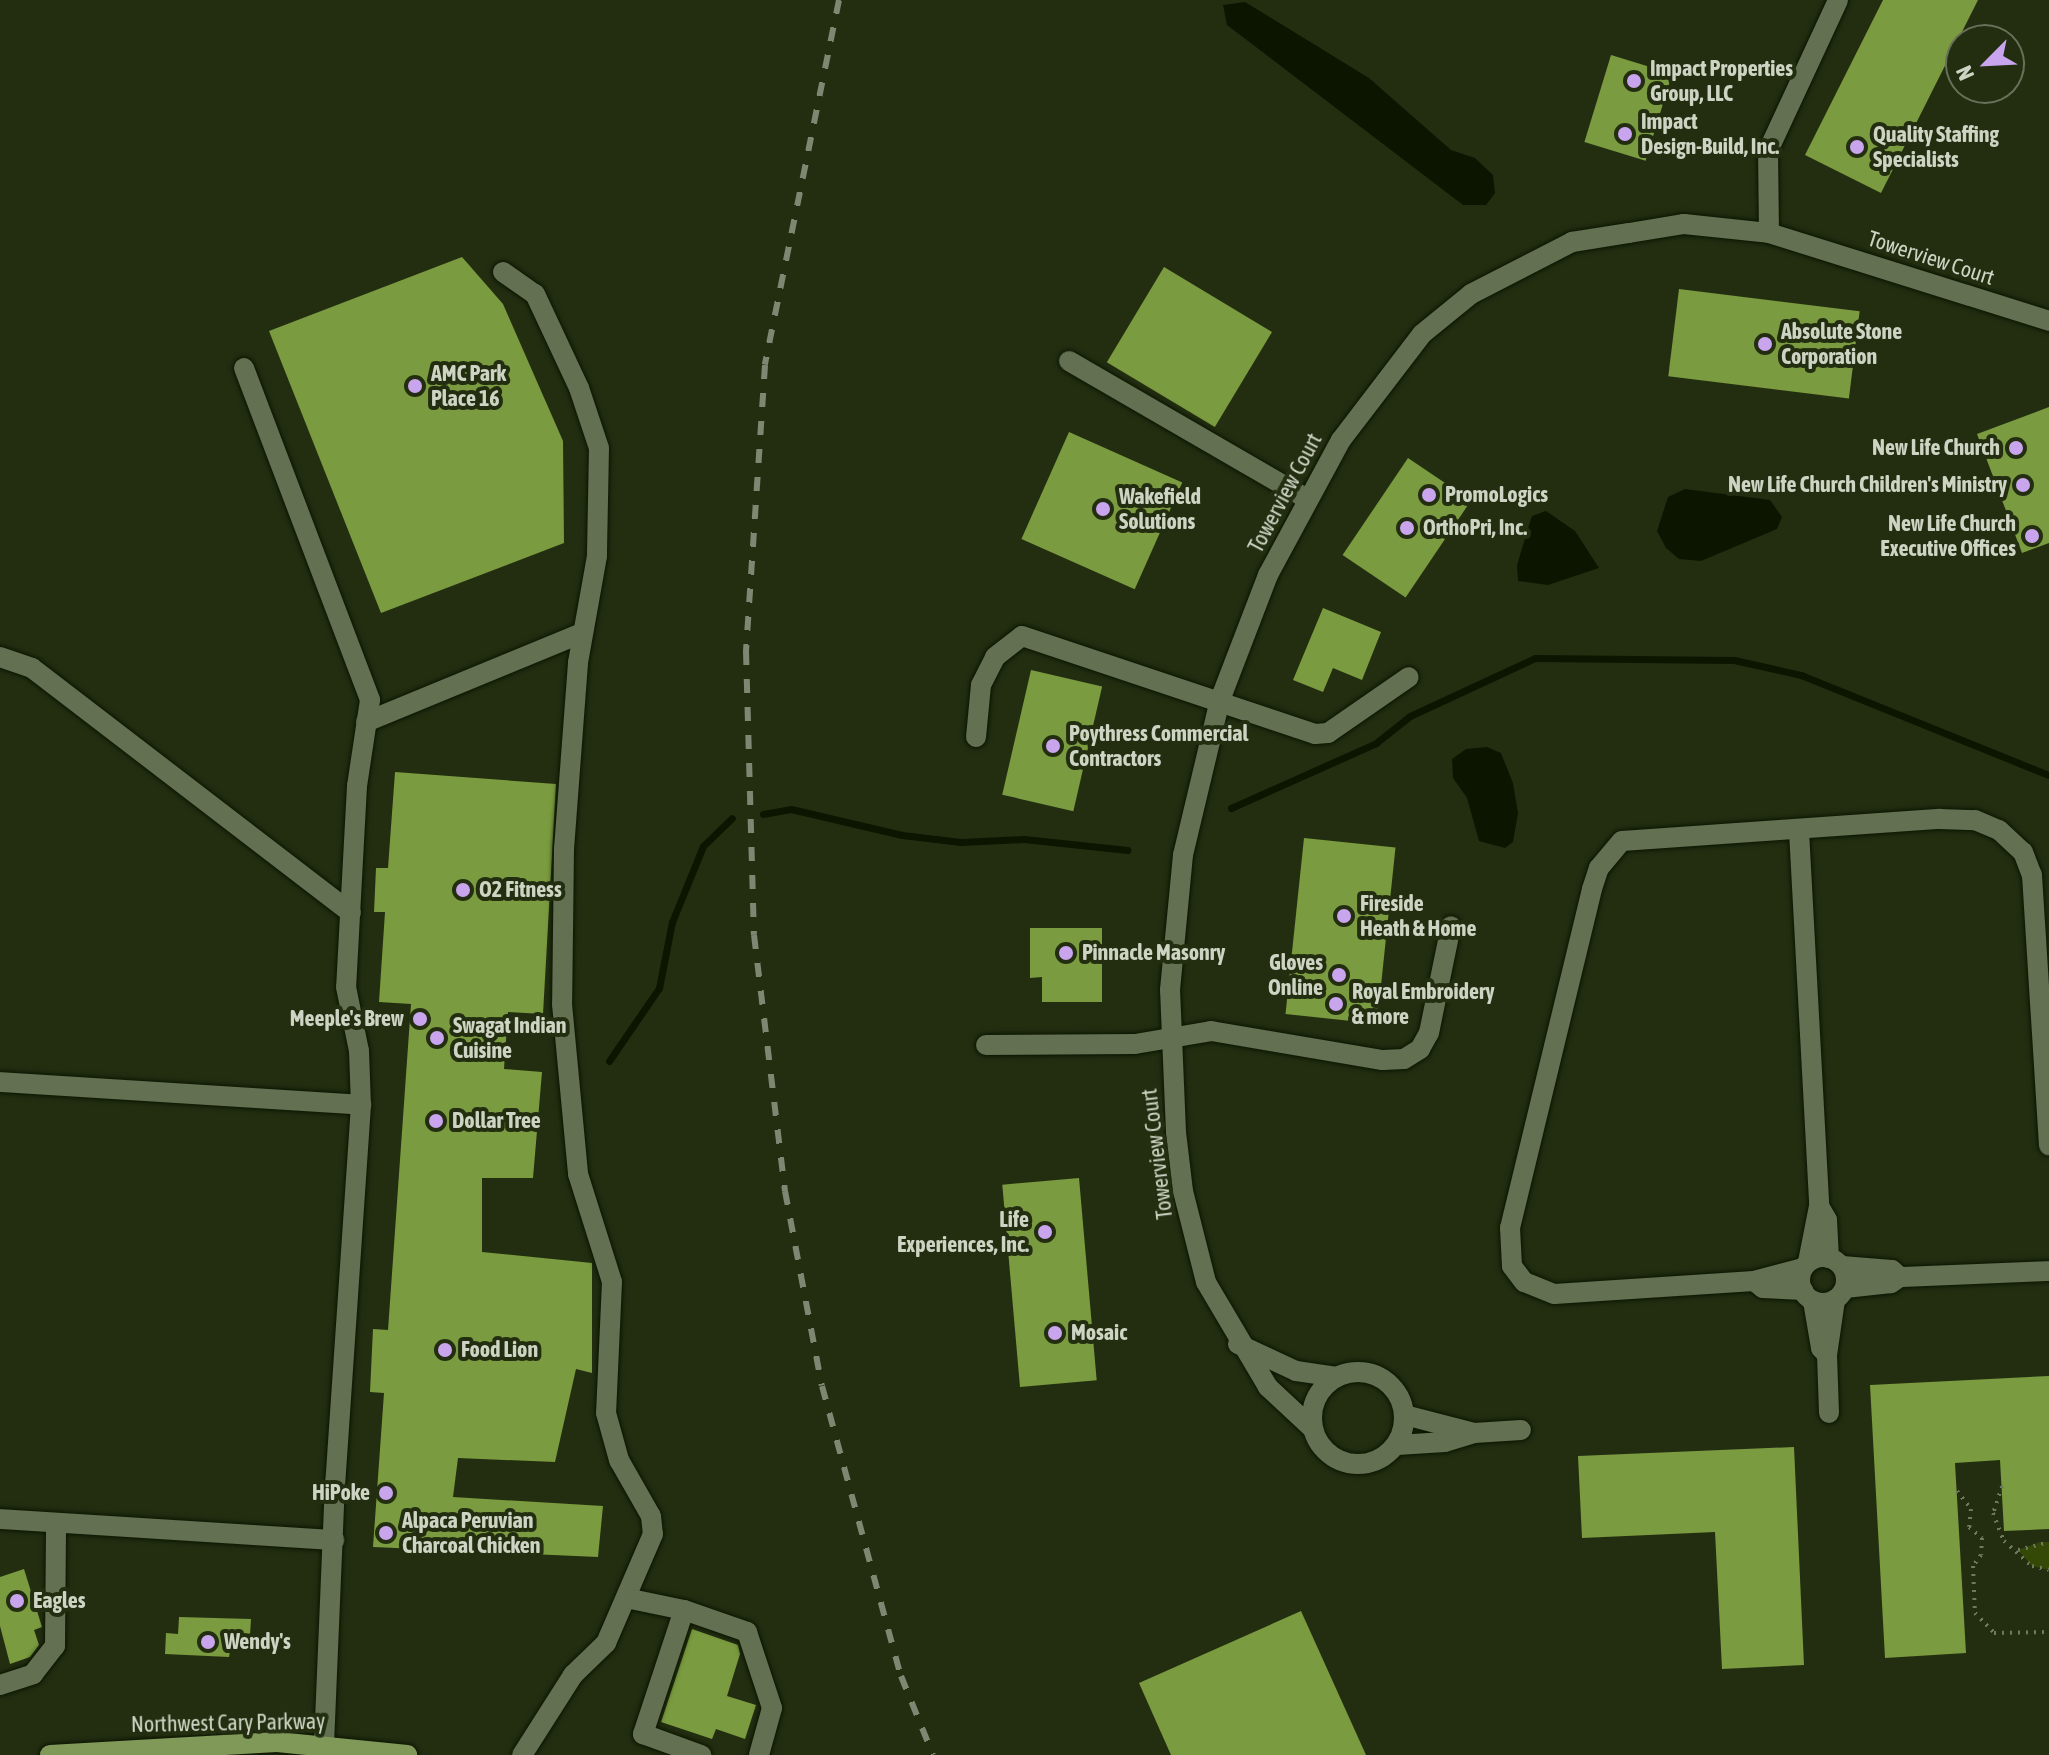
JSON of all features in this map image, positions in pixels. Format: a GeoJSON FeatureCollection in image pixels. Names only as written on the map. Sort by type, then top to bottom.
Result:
{"type":"FeatureCollection","features":[{"type":"Feature","properties":{"kind":"main road","name":"Northwest Cary Parkway"},"geometry":{"type":"LineString","coordinates":[[50,1755],[199,1744],[324,1744],[407,1755]]}},
{"type":"Feature","properties":{"kind":"street"},"geometry":{"type":"LineString","coordinates":[[1769,233],[1768,151],[1838,0]]}},
{"type":"Feature","properties":{"kind":"street","name":"Towerview Court"},"geometry":{"type":"LineString","coordinates":[[1313,1429],[1268,1387],[1238,1344],[1206,1282],[1193,1238],[1176,1132],[1169,1038],[1183,855],[1220,700],[1242,635],[1307,499],[1383,381],[1422,334],[1471,294],[1572,242],[1684,224],[1769,233],[2049,321]]}},
{"type":"Feature","properties":{"kind":"street"},"geometry":{"type":"LineString","coordinates":[[503,272],[535,294],[596,433],[597,556],[582,633],[564,849],[562,1004],[578,1174],[612,1282],[606,1413],[619,1460],[651,1516],[653,1534],[643,1569],[606,1643],[573,1675],[522,1755]]}},
{"type":"Feature","properties":{"kind":"street"},"geometry":{"type":"LineString","coordinates":[[1069,361],[1307,499]]}},
{"type":"Feature","properties":{"kind":"street"},"geometry":{"type":"LineString","coordinates":[[244,368],[370,700],[346,987],[359,1051],[361,1105],[324,1744]]}},
{"type":"Feature","properties":{"kind":"street"},"geometry":{"type":"LineString","coordinates":[[366,722],[582,633]]}},
{"type":"Feature","properties":{"kind":"street"},"geometry":{"type":"LineString","coordinates":[[976,737],[981,685],[995,657],[1022,636],[1315,734],[1328,733],[1409,677]]}},
{"type":"Feature","properties":{"kind":"street"},"geometry":{"type":"LineString","coordinates":[[0,657],[32,668],[351,913]]}},
{"type":"Feature","properties":{"kind":"street"},"geometry":{"type":"LineString","coordinates":[[1900,1277],[1892,1270],[1836,1262],[1806,1265],[1754,1281],[1554,1294],[1524,1282],[1512,1266],[1510,1228],[1592,889],[1609,851],[1639,838],[1975,820],[1999,830],[2023,852],[2032,875],[2049,1145]]}},
{"type":"Feature","properties":{"kind":"street"},"geometry":{"type":"LineString","coordinates":[[1799,831],[1819,1206],[1806,1265],[1808,1296],[1821,1348],[1827,1355]]}},
{"type":"Feature","properties":{"kind":"street"},"geometry":{"type":"LineString","coordinates":[[986,1045],[1135,1044],[1211,1031],[1383,1060],[1404,1059],[1420,1049],[1429,1033],[1451,926]]}},
{"type":"Feature","properties":{"kind":"street"},"geometry":{"type":"LineString","coordinates":[[0,1082],[361,1105]]}},
{"type":"Feature","properties":{"kind":"street"},"geometry":{"type":"LineString","coordinates":[[1819,1206],[1825,1210],[1840,1294],[1827,1355],[1829,1413]]}},
{"type":"Feature","properties":{"kind":"street"},"geometry":{"type":"LineString","coordinates":[[1754,1281],[1763,1288],[1808,1296],[1840,1294],[1891,1283],[1900,1277],[2049,1271]]}},
{"type":"Feature","properties":{"kind":"street"},"geometry":{"type":"LineString","coordinates":[[1238,1344],[1296,1371],[1337,1377],[1352,1372],[1381,1378],[1393,1387],[1405,1415],[1397,1445]]}},
{"type":"Feature","properties":{"kind":"street"},"geometry":{"type":"LineString","coordinates":[[1337,1377],[1316,1399],[1313,1429],[1329,1454],[1342,1462],[1372,1463],[1397,1445],[1445,1442],[1474,1433],[1521,1430]]}},
{"type":"Feature","properties":{"kind":"street"},"geometry":{"type":"LineString","coordinates":[[1405,1415],[1474,1433]]}},
{"type":"Feature","properties":{"kind":"street"},"geometry":{"type":"LineString","coordinates":[[0,1519],[334,1540]]}},
{"type":"Feature","properties":{"kind":"street"},"geometry":{"type":"LineString","coordinates":[[0,1685],[33,1674],[55,1646],[56,1523]]}},
{"type":"Feature","properties":{"kind":"street"},"geometry":{"type":"LineString","coordinates":[[626,1598],[684,1610],[747,1632],[772,1708],[759,1755]]}},
{"type":"Feature","properties":{"kind":"street"},"geometry":{"type":"LineString","coordinates":[[684,1610],[643,1734],[701,1755]]}},
{"type":"Feature","properties":{"kind":"path"},"geometry":{"type":"LineString","coordinates":[[2002,1486],[1993,1513],[2004,1541],[2018,1550],[2032,1566],[2049,1570]]}},
{"type":"Feature","properties":{"kind":"path"},"geometry":{"type":"LineString","coordinates":[[1957,1491],[1971,1509],[1969,1527],[1982,1538],[1981,1555],[1973,1566],[1975,1613],[1994,1633],[2049,1632]]}},
{"type":"Feature","properties":{"kind":"path"},"geometry":{"type":"LineString","coordinates":[[2018,1550],[2049,1542]]}},
{"type":"Feature","properties":{"kind":"green space"},"geometry":{"type":"Polygon","coordinates":[[[2049,1542],[2049,1570],[2032,1566],[2018,1550],[2049,1542]]]}},
{"type":"Feature","properties":{"kind":"shaded area"},"geometry":{"type":"Polygon","coordinates":[[[1245,2],[1369,78],[1451,150],[1475,158],[1493,175],[1495,193],[1486,205],[1463,205],[1227,25],[1223,5],[1245,2]]]}},
{"type":"Feature","properties":{"kind":"shaded area"},"geometry":{"type":"Polygon","coordinates":[[[1685,489],[1770,500],[1782,517],[1777,529],[1701,561],[1679,559],[1666,548],[1657,531],[1668,497],[1685,489]]]}},
{"type":"Feature","properties":{"kind":"shaded area"},"geometry":{"type":"Polygon","coordinates":[[[1546,511],[1575,531],[1599,568],[1548,585],[1518,581],[1517,565],[1532,516],[1546,511]]]}},
{"type":"Feature","properties":{"kind":"shaded area"},"geometry":{"type":"Polygon","coordinates":[[[1487,747],[1501,753],[1513,783],[1518,813],[1513,842],[1505,848],[1479,841],[1467,798],[1453,778],[1452,759],[1466,749],[1487,747]]]}},
{"type":"Feature","properties":{"kind":"building"},"geometry":{"type":"Polygon","coordinates":[[[1883,0],[1978,0],[1966,24],[1945,24],[1945,66],[1881,193],[1805,155],[1883,0]]]}},
{"type":"Feature","properties":{"kind":"building"},"geometry":{"type":"Polygon","coordinates":[[[1611,55],[1672,74],[1646,161],[1584,142],[1611,55]]]}},
{"type":"Feature","properties":{"kind":"building","name":"AMC Park Place 16"},"geometry":{"type":"Polygon","coordinates":[[[462,257],[503,304],[563,441],[564,543],[381,613],[269,331],[462,257]]]}},
{"type":"Feature","properties":{"kind":"building"},"geometry":{"type":"Polygon","coordinates":[[[1164,267],[1272,332],[1215,427],[1107,362],[1164,267]]]}},
{"type":"Feature","properties":{"kind":"building","name":"Absolute Stone Corporation"},"geometry":{"type":"Polygon","coordinates":[[[1679,289],[1860,311],[1849,399],[1668,376],[1679,289]]]}},
{"type":"Feature","properties":{"kind":"building"},"geometry":{"type":"Polygon","coordinates":[[[2049,407],[2049,543],[2022,553],[1977,434],[2049,407]]]}},
{"type":"Feature","properties":{"kind":"building","name":"Wakefield Solutions"},"geometry":{"type":"Polygon","coordinates":[[[1069,432],[1182,482],[1135,589],[1021,539],[1069,432]]]}},
{"type":"Feature","properties":{"kind":"building"},"geometry":{"type":"Polygon","coordinates":[[[1408,458],[1471,500],[1406,597],[1343,555],[1408,458]]]}},
{"type":"Feature","properties":{"kind":"building"},"geometry":{"type":"Polygon","coordinates":[[[1323,608],[1381,632],[1362,680],[1333,668],[1323,692],[1293,680],[1323,608]]]}},
{"type":"Feature","properties":{"kind":"building"},"geometry":{"type":"Polygon","coordinates":[[[1031,670],[1102,686],[1073,811],[1002,795],[1031,670]]]}},
{"type":"Feature","properties":{"kind":"building"},"geometry":{"type":"Polygon","coordinates":[[[395,772],[556,784],[543,1014],[508,1012],[504,1069],[542,1072],[533,1178],[482,1178],[482,1252],[592,1263],[592,1373],[576,1369],[555,1462],[458,1458],[453,1497],[603,1506],[598,1557],[373,1547],[384,1393],[370,1392],[373,1329],[388,1330],[411,1004],[379,1002],[385,912],[374,912],[376,868],[388,868],[395,772]]]}},
{"type":"Feature","properties":{"kind":"building"},"geometry":{"type":"Polygon","coordinates":[[[1304,838],[1395,848],[1377,1024],[1285,1014],[1304,838]]]}},
{"type":"Feature","properties":{"kind":"building","name":"Pinnacle Masonry"},"geometry":{"type":"Polygon","coordinates":[[[1030,928],[1102,928],[1102,1002],[1042,1002],[1042,977],[1030,978],[1030,928]]]}},
{"type":"Feature","properties":{"kind":"building"},"geometry":{"type":"Polygon","coordinates":[[[1079,1178],[1097,1380],[1020,1387],[1002,1185],[1079,1178]]]}},
{"type":"Feature","properties":{"kind":"building"},"geometry":{"type":"Polygon","coordinates":[[[2049,1376],[2049,1529],[2004,1531],[2000,1460],[1955,1463],[1966,1653],[1885,1658],[1870,1385],[2049,1376]]]}},
{"type":"Feature","properties":{"kind":"building"},"geometry":{"type":"Polygon","coordinates":[[[1794,1447],[1804,1665],[1722,1669],[1715,1532],[1582,1538],[1578,1456],[1794,1447]]]}},
{"type":"Feature","properties":{"kind":"building","name":"Eagles"},"geometry":{"type":"Polygon","coordinates":[[[24,1569],[42,1627],[34,1630],[39,1645],[30,1657],[10,1664],[0,1626],[0,1577],[24,1569]]]}},
{"type":"Feature","properties":{"kind":"building"},"geometry":{"type":"Polygon","coordinates":[[[1301,1611],[1366,1755],[1171,1755],[1139,1683],[1301,1611]]]}},
{"type":"Feature","properties":{"kind":"building","name":"Wendy's"},"geometry":{"type":"Polygon","coordinates":[[[179,1617],[251,1619],[249,1652],[230,1651],[229,1657],[165,1654],[166,1633],[178,1634],[179,1617]]]}},
{"type":"Feature","properties":{"kind":"building"},"geometry":{"type":"Polygon","coordinates":[[[692,1629],[738,1645],[740,1654],[727,1696],[756,1705],[745,1739],[716,1729],[712,1739],[661,1722],[692,1629]]]}},
{"type":"Feature","properties":{"kind":"waterway"},"geometry":{"type":"LineString","coordinates":[[1231,808],[1376,743],[1410,716],[1535,658],[1734,660],[1801,675],[2049,775]]}},
{"type":"Feature","properties":{"kind":"waterway"},"geometry":{"type":"LineString","coordinates":[[763,814],[791,809],[902,835],[961,842],[1024,839],[1127,850]]}},
{"type":"Feature","properties":{"kind":"waterway"},"geometry":{"type":"LineString","coordinates":[[609,1061],[659,988],[672,922],[703,846],[732,818]]}},
{"type":"Feature","properties":{"kind":"railway"},"geometry":{"type":"LineString","coordinates":[[839,0],[765,365],[746,651],[754,935],[785,1191],[822,1386],[901,1676],[933,1755]]}},
{"type":"Feature","properties":{"kind":"place","name":"Impact Properties Group, LLC"},"geometry":{"type":"Point","coordinates":[1634,81]}},
{"type":"Feature","properties":{"kind":"place","name":"Impact Design-Build, Inc."},"geometry":{"type":"Point","coordinates":[1625,134]}},
{"type":"Feature","properties":{"kind":"place","name":"Quality Staffing Specialists"},"geometry":{"type":"Point","coordinates":[1857,147]}},
{"type":"Feature","properties":{"kind":"place","name":"Absolute Stone Corporation"},"geometry":{"type":"Point","coordinates":[1765,344]}},
{"type":"Feature","properties":{"kind":"place","name":"AMC Park Place 16"},"geometry":{"type":"Point","coordinates":[415,386]}},
{"type":"Feature","properties":{"kind":"place","name":"New Life Church"},"geometry":{"type":"Point","coordinates":[2016,448]}},
{"type":"Feature","properties":{"kind":"place","name":"New Life Church Children's Ministry"},"geometry":{"type":"Point","coordinates":[2023,485]}},
{"type":"Feature","properties":{"kind":"place","name":"PromoLogics"},"geometry":{"type":"Point","coordinates":[1429,495]}},
{"type":"Feature","properties":{"kind":"place","name":"Wakefield Solutions"},"geometry":{"type":"Point","coordinates":[1103,509]}},
{"type":"Feature","properties":{"kind":"place","name":"OrthoPri, Inc."},"geometry":{"type":"Point","coordinates":[1407,528]}},
{"type":"Feature","properties":{"kind":"place","name":"New Life Church Executive Offices"},"geometry":{"type":"Point","coordinates":[2032,536]}},
{"type":"Feature","properties":{"kind":"place","name":"Poythress Commercial Contractors"},"geometry":{"type":"Point","coordinates":[1053,746]}},
{"type":"Feature","properties":{"kind":"place","name":"O2 Fitness"},"geometry":{"type":"Point","coordinates":[463,890]}},
{"type":"Feature","properties":{"kind":"place","name":"Fireside Heath & Home"},"geometry":{"type":"Point","coordinates":[1344,916]}},
{"type":"Feature","properties":{"kind":"place","name":"Pinnacle Masonry"},"geometry":{"type":"Point","coordinates":[1066,953]}},
{"type":"Feature","properties":{"kind":"place","name":"Gloves Online"},"geometry":{"type":"Point","coordinates":[1339,975]}},
{"type":"Feature","properties":{"kind":"place","name":"Royal Embroidery & more"},"geometry":{"type":"Point","coordinates":[1336,1004]}},
{"type":"Feature","properties":{"kind":"place","name":"Meeple's Brew"},"geometry":{"type":"Point","coordinates":[420,1019]}},
{"type":"Feature","properties":{"kind":"place","name":"Swagat Indian Cuisine"},"geometry":{"type":"Point","coordinates":[437,1038]}},
{"type":"Feature","properties":{"kind":"place","name":"Dollar Tree"},"geometry":{"type":"Point","coordinates":[436,1121]}},
{"type":"Feature","properties":{"kind":"place","name":"Life Experiences, Inc."},"geometry":{"type":"Point","coordinates":[1045,1232]}},
{"type":"Feature","properties":{"kind":"place","name":"Mosaic"},"geometry":{"type":"Point","coordinates":[1055,1333]}},
{"type":"Feature","properties":{"kind":"place","name":"Food Lion"},"geometry":{"type":"Point","coordinates":[445,1350]}},
{"type":"Feature","properties":{"kind":"place","name":"HiPoke"},"geometry":{"type":"Point","coordinates":[386,1493]}},
{"type":"Feature","properties":{"kind":"place","name":"Alpaca Peruvian Charcoal Chicken"},"geometry":{"type":"Point","coordinates":[386,1533]}},
{"type":"Feature","properties":{"kind":"place","name":"Eagles"},"geometry":{"type":"Point","coordinates":[17,1601]}},
{"type":"Feature","properties":{"kind":"place","name":"Wendy's"},"geometry":{"type":"Point","coordinates":[208,1642]}}]}
